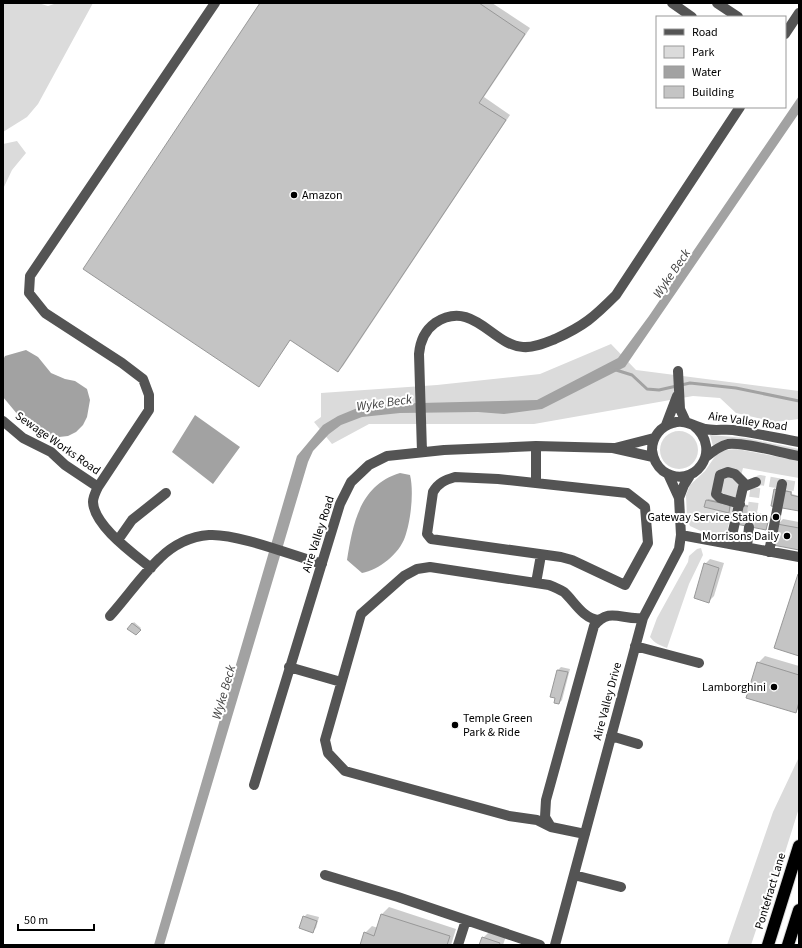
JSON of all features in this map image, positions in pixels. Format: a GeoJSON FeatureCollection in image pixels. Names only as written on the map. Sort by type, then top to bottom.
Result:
{"type":"FeatureCollection","features":[{"type":"Feature","properties":{"kind":"highway","name":"Pontefract Lane"},"geometry":{"type":"LineString","coordinates":[[768,945],[799,846]]}},
{"type":"Feature","properties":{"kind":"highway"},"geometry":{"type":"LineString","coordinates":[[788,945],[799,910]]}},
{"type":"Feature","properties":{"kind":"street"},"geometry":{"type":"LineString","coordinates":[[151,568],[109,532],[98,516],[93,502],[98,487],[149,410],[149,395],[143,379],[122,363],[46,314],[29,293],[30,276],[215,3]]}},
{"type":"Feature","properties":{"kind":"street"},"geometry":{"type":"LineString","coordinates":[[672,3],[691,16]]}},
{"type":"Feature","properties":{"kind":"street"},"geometry":{"type":"LineString","coordinates":[[717,3],[736,16]]}},
{"type":"Feature","properties":{"kind":"street"},"geometry":{"type":"LineString","coordinates":[[786,32],[799,13]]}},
{"type":"Feature","properties":{"kind":"street"},"geometry":{"type":"LineString","coordinates":[[422,452],[419,378],[420,345],[424,335],[431,326],[439,320],[451,317],[464,317],[477,321],[506,341],[522,347],[540,345],[573,331],[598,314],[616,295],[739,108]]}},
{"type":"Feature","properties":{"kind":"street"},"geometry":{"type":"LineString","coordinates":[[678,371],[680,409],[690,424]]}},
{"type":"Feature","properties":{"kind":"street"},"geometry":{"type":"LineString","coordinates":[[678,393],[666,426],[654,438],[653,457],[656,464],[668,474],[675,476],[691,474]]}},
{"type":"Feature","properties":{"kind":"street","name":"Sewage Works Road"},"geometry":{"type":"LineString","coordinates":[[3,421],[23,438],[51,452],[65,465],[98,487]]}},
{"type":"Feature","properties":{"kind":"street","name":"Aire Valley Road"},"geometry":{"type":"LineString","coordinates":[[666,426],[673,422],[690,424],[706,429],[733,430],[799,442]]}},
{"type":"Feature","properties":{"kind":"street","name":"Aire Valley Road"},"geometry":{"type":"LineString","coordinates":[[690,424],[704,436],[707,449],[706,456],[700,467],[691,474]]}},
{"type":"Feature","properties":{"kind":"street","name":"Aire Valley Road"},"geometry":{"type":"LineString","coordinates":[[613,448],[654,438]]}},
{"type":"Feature","properties":{"kind":"street","name":"Aire Valley Road"},"geometry":{"type":"LineString","coordinates":[[706,456],[716,449],[728,444],[743,445],[799,456]]}},
{"type":"Feature","properties":{"kind":"street"},"geometry":{"type":"LineString","coordinates":[[536,446],[536,483]]}},
{"type":"Feature","properties":{"kind":"street","name":"Aire Valley Road"},"geometry":{"type":"LineString","coordinates":[[254,785],[340,504],[351,482],[369,465],[387,456],[422,452],[536,446],[613,448],[653,457]]}},
{"type":"Feature","properties":{"kind":"street"},"geometry":{"type":"LineString","coordinates":[[730,544],[740,504],[743,488],[751,483],[735,474],[728,472],[720,475],[716,494],[720,498],[740,504]]}},
{"type":"Feature","properties":{"kind":"street","name":"Aire Valley Drive"},"geometry":{"type":"LineString","coordinates":[[555,945],[643,618],[679,549],[681,535],[679,498],[668,474]]}},
{"type":"Feature","properties":{"kind":"street","name":"Aire Valley Drive"},"geometry":{"type":"LineString","coordinates":[[679,498],[684,485],[691,474]]}},
{"type":"Feature","properties":{"kind":"street"},"geometry":{"type":"LineString","coordinates":[[455,477],[536,483],[627,493],[645,507],[648,543],[625,585],[572,560],[541,554],[430,539],[427,534],[433,492],[436,486],[444,480],[455,477]]}},
{"type":"Feature","properties":{"kind":"street"},"geometry":{"type":"LineString","coordinates":[[769,552],[782,484]]}},
{"type":"Feature","properties":{"kind":"street"},"geometry":{"type":"LineString","coordinates":[[118,540],[132,520],[166,493]]}},
{"type":"Feature","properties":{"kind":"street"},"geometry":{"type":"LineString","coordinates":[[747,547],[748,527]]}},
{"type":"Feature","properties":{"kind":"street"},"geometry":{"type":"LineString","coordinates":[[110,616],[160,558],[176,545],[192,538],[210,535],[248,541],[322,564]]}},
{"type":"Feature","properties":{"kind":"street"},"geometry":{"type":"LineString","coordinates":[[681,535],[799,557]]}},
{"type":"Feature","properties":{"kind":"street"},"geometry":{"type":"LineString","coordinates":[[536,582],[541,554]]}},
{"type":"Feature","properties":{"kind":"street"},"geometry":{"type":"LineString","coordinates":[[585,834],[551,827],[537,820],[509,816],[345,771],[328,753],[325,740],[361,614],[404,576],[417,569],[430,567],[536,582],[557,588],[586,615],[599,620]]}},
{"type":"Feature","properties":{"kind":"street"},"geometry":{"type":"LineString","coordinates":[[551,827],[545,817],[546,800],[585,654],[594,626],[599,620],[608,615],[643,618]]}},
{"type":"Feature","properties":{"kind":"street"},"geometry":{"type":"LineString","coordinates":[[635,646],[699,663]]}},
{"type":"Feature","properties":{"kind":"street"},"geometry":{"type":"LineString","coordinates":[[289,668],[341,682]]}},
{"type":"Feature","properties":{"kind":"street"},"geometry":{"type":"LineString","coordinates":[[611,736],[638,744]]}},
{"type":"Feature","properties":{"kind":"street"},"geometry":{"type":"LineString","coordinates":[[325,875],[540,945]]}},
{"type":"Feature","properties":{"kind":"street"},"geometry":{"type":"LineString","coordinates":[[574,875],[621,887]]}},
{"type":"Feature","properties":{"kind":"street"},"geometry":{"type":"LineString","coordinates":[[458,945],[466,920]]}},
{"type":"Feature","properties":{"kind":"green space"},"geometry":{"type":"Polygon","coordinates":[[[3,3],[38,3],[48,6],[57,3],[93,3],[38,104],[27,117],[3,132],[3,3]]]}},
{"type":"Feature","properties":{"kind":"green space"},"geometry":{"type":"Polygon","coordinates":[[[17,141],[26,153],[12,170],[3,189],[3,144],[17,141]]]}},
{"type":"Feature","properties":{"kind":"green space"},"geometry":{"type":"Polygon","coordinates":[[[611,344],[636,370],[799,391],[799,419],[775,422],[736,413],[720,398],[693,396],[534,424],[369,424],[332,444],[314,422],[321,417],[321,393],[437,385],[540,374],[611,344]]]}},
{"type":"Feature","properties":{"kind":"green space"},"geometry":{"type":"Polygon","coordinates":[[[679,431],[689,434],[695,440],[698,450],[695,460],[689,466],[679,469],[669,466],[663,460],[660,450],[663,440],[669,434],[679,431]]]}},
{"type":"Feature","properties":{"kind":"green space"},"geometry":{"type":"Polygon","coordinates":[[[710,435],[746,438],[799,449],[799,451],[713,446],[710,435]]]}},
{"type":"Feature","properties":{"kind":"green space"},"geometry":{"type":"Polygon","coordinates":[[[737,449],[799,461],[799,478],[743,468],[726,535],[703,532],[690,526],[687,519],[686,495],[690,485],[705,471],[716,455],[724,450],[737,449]]]}},
{"type":"Feature","properties":{"kind":"green space"},"geometry":{"type":"Polygon","coordinates":[[[701,548],[703,555],[689,584],[667,648],[656,643],[650,637],[657,618],[688,562],[689,556],[697,549],[701,548]]]}},
{"type":"Feature","properties":{"kind":"green space"},"geometry":{"type":"Polygon","coordinates":[[[799,757],[799,808],[776,881],[765,903],[751,945],[727,945],[773,812],[799,757]]]}},
{"type":"Feature","properties":{"kind":"water"},"geometry":{"type":"Polygon","coordinates":[[[799,96],[799,113],[625,367],[542,409],[504,414],[478,412],[400,413],[362,417],[341,425],[329,434],[313,451],[308,462],[164,945],[154,945],[297,456],[323,425],[338,416],[355,409],[381,404],[537,400],[618,358],[649,316],[799,96]]]}},
{"type":"Feature","properties":{"kind":"water"},"geometry":{"type":"Polygon","coordinates":[[[26,350],[38,357],[51,373],[65,379],[75,381],[87,389],[90,400],[87,417],[83,425],[76,432],[68,436],[59,437],[50,435],[35,424],[18,415],[3,397],[3,360],[5,356],[26,350]]]}},
{"type":"Feature","properties":{"kind":"water"},"geometry":{"type":"Polygon","coordinates":[[[195,415],[240,447],[213,484],[172,452],[195,415]]]}},
{"type":"Feature","properties":{"kind":"water"},"geometry":{"type":"Polygon","coordinates":[[[400,473],[410,475],[412,489],[409,522],[405,537],[398,549],[388,560],[375,568],[362,573],[347,560],[356,519],[367,496],[376,486],[386,479],[400,473]]]}},
{"type":"Feature","properties":{"kind":"building","name":"Amazon"},"geometry":{"type":"Polygon","coordinates":[[[260,3],[479,3],[525,34],[479,103],[506,120],[338,372],[290,340],[259,387],[83,269],[260,3]]]}},
{"type":"Feature","properties":{"kind":"building"},"geometry":{"type":"Polygon","coordinates":[[[774,489],[791,492],[791,495],[799,497],[799,511],[771,506],[774,489]]]}},
{"type":"Feature","properties":{"kind":"building"},"geometry":{"type":"Polygon","coordinates":[[[706,500],[730,505],[729,513],[704,507],[706,500]]]}},
{"type":"Feature","properties":{"kind":"building"},"geometry":{"type":"Polygon","coordinates":[[[740,505],[753,507],[752,513],[764,516],[763,521],[768,522],[766,530],[736,524],[740,505]]]}},
{"type":"Feature","properties":{"kind":"building","name":"Morrisons Daily"},"geometry":{"type":"Polygon","coordinates":[[[777,524],[799,528],[799,550],[773,545],[777,524]]]}},
{"type":"Feature","properties":{"kind":"building"},"geometry":{"type":"Polygon","coordinates":[[[704,563],[719,568],[709,603],[694,598],[704,563]]]}},
{"type":"Feature","properties":{"kind":"building"},"geometry":{"type":"Polygon","coordinates":[[[798,574],[799,575],[799,656],[774,648],[798,574]]]}},
{"type":"Feature","properties":{"kind":"building"},"geometry":{"type":"Polygon","coordinates":[[[132,623],[141,630],[136,635],[127,629],[132,623]]]}},
{"type":"Feature","properties":{"kind":"building","name":"Lamborghini"},"geometry":{"type":"Polygon","coordinates":[[[757,662],[799,675],[799,702],[796,713],[746,698],[757,662]]]}},
{"type":"Feature","properties":{"kind":"building","name":"Temple Green Park & Ride"},"geometry":{"type":"Polygon","coordinates":[[[557,670],[568,672],[559,704],[554,703],[555,698],[550,697],[557,670]]]}},
{"type":"Feature","properties":{"kind":"building"},"geometry":{"type":"Polygon","coordinates":[[[381,914],[450,936],[447,945],[360,945],[364,932],[374,936],[381,914]]]}},
{"type":"Feature","properties":{"kind":"building"},"geometry":{"type":"Polygon","coordinates":[[[303,916],[317,921],[313,933],[299,928],[303,916]]]}},
{"type":"Feature","properties":{"kind":"building"},"geometry":{"type":"Polygon","coordinates":[[[482,937],[500,943],[499,945],[479,945],[482,937]]]}},
{"type":"Feature","properties":{"kind":"waterway"},"geometry":{"type":"LineString","coordinates":[[616,370],[632,375],[647,389],[659,390],[690,383],[736,388],[799,401]]}},
{"type":"Feature","properties":{"kind":"tunnel"},"geometry":{"type":"LineString","coordinates":[[749,527],[756,482],[760,480],[799,487]]}},
{"type":"Feature","properties":{"kind":"place","name":"Amazon"},"geometry":{"type":"Point","coordinates":[294,195]}},
{"type":"Feature","properties":{"kind":"place","name":"Gateway Service Station"},"geometry":{"type":"Point","coordinates":[776,517]}},
{"type":"Feature","properties":{"kind":"place","name":"Morrisons Daily"},"geometry":{"type":"Point","coordinates":[787,536]}},
{"type":"Feature","properties":{"kind":"place","name":"Lamborghini"},"geometry":{"type":"Point","coordinates":[774,687]}},
{"type":"Feature","properties":{"kind":"place","name":"Temple Green Park & Ride"},"geometry":{"type":"Point","coordinates":[455,725]}},
{"type":"Feature","properties":{"kind":"water label","name":"Wyke Beck"},"geometry":{"type":"Point","coordinates":[671,273]}},
{"type":"Feature","properties":{"kind":"water label","name":"Wyke Beck"},"geometry":{"type":"Point","coordinates":[384,402]}},
{"type":"Feature","properties":{"kind":"water label","name":"Wyke Beck"},"geometry":{"type":"Point","coordinates":[223,692]}}]}
